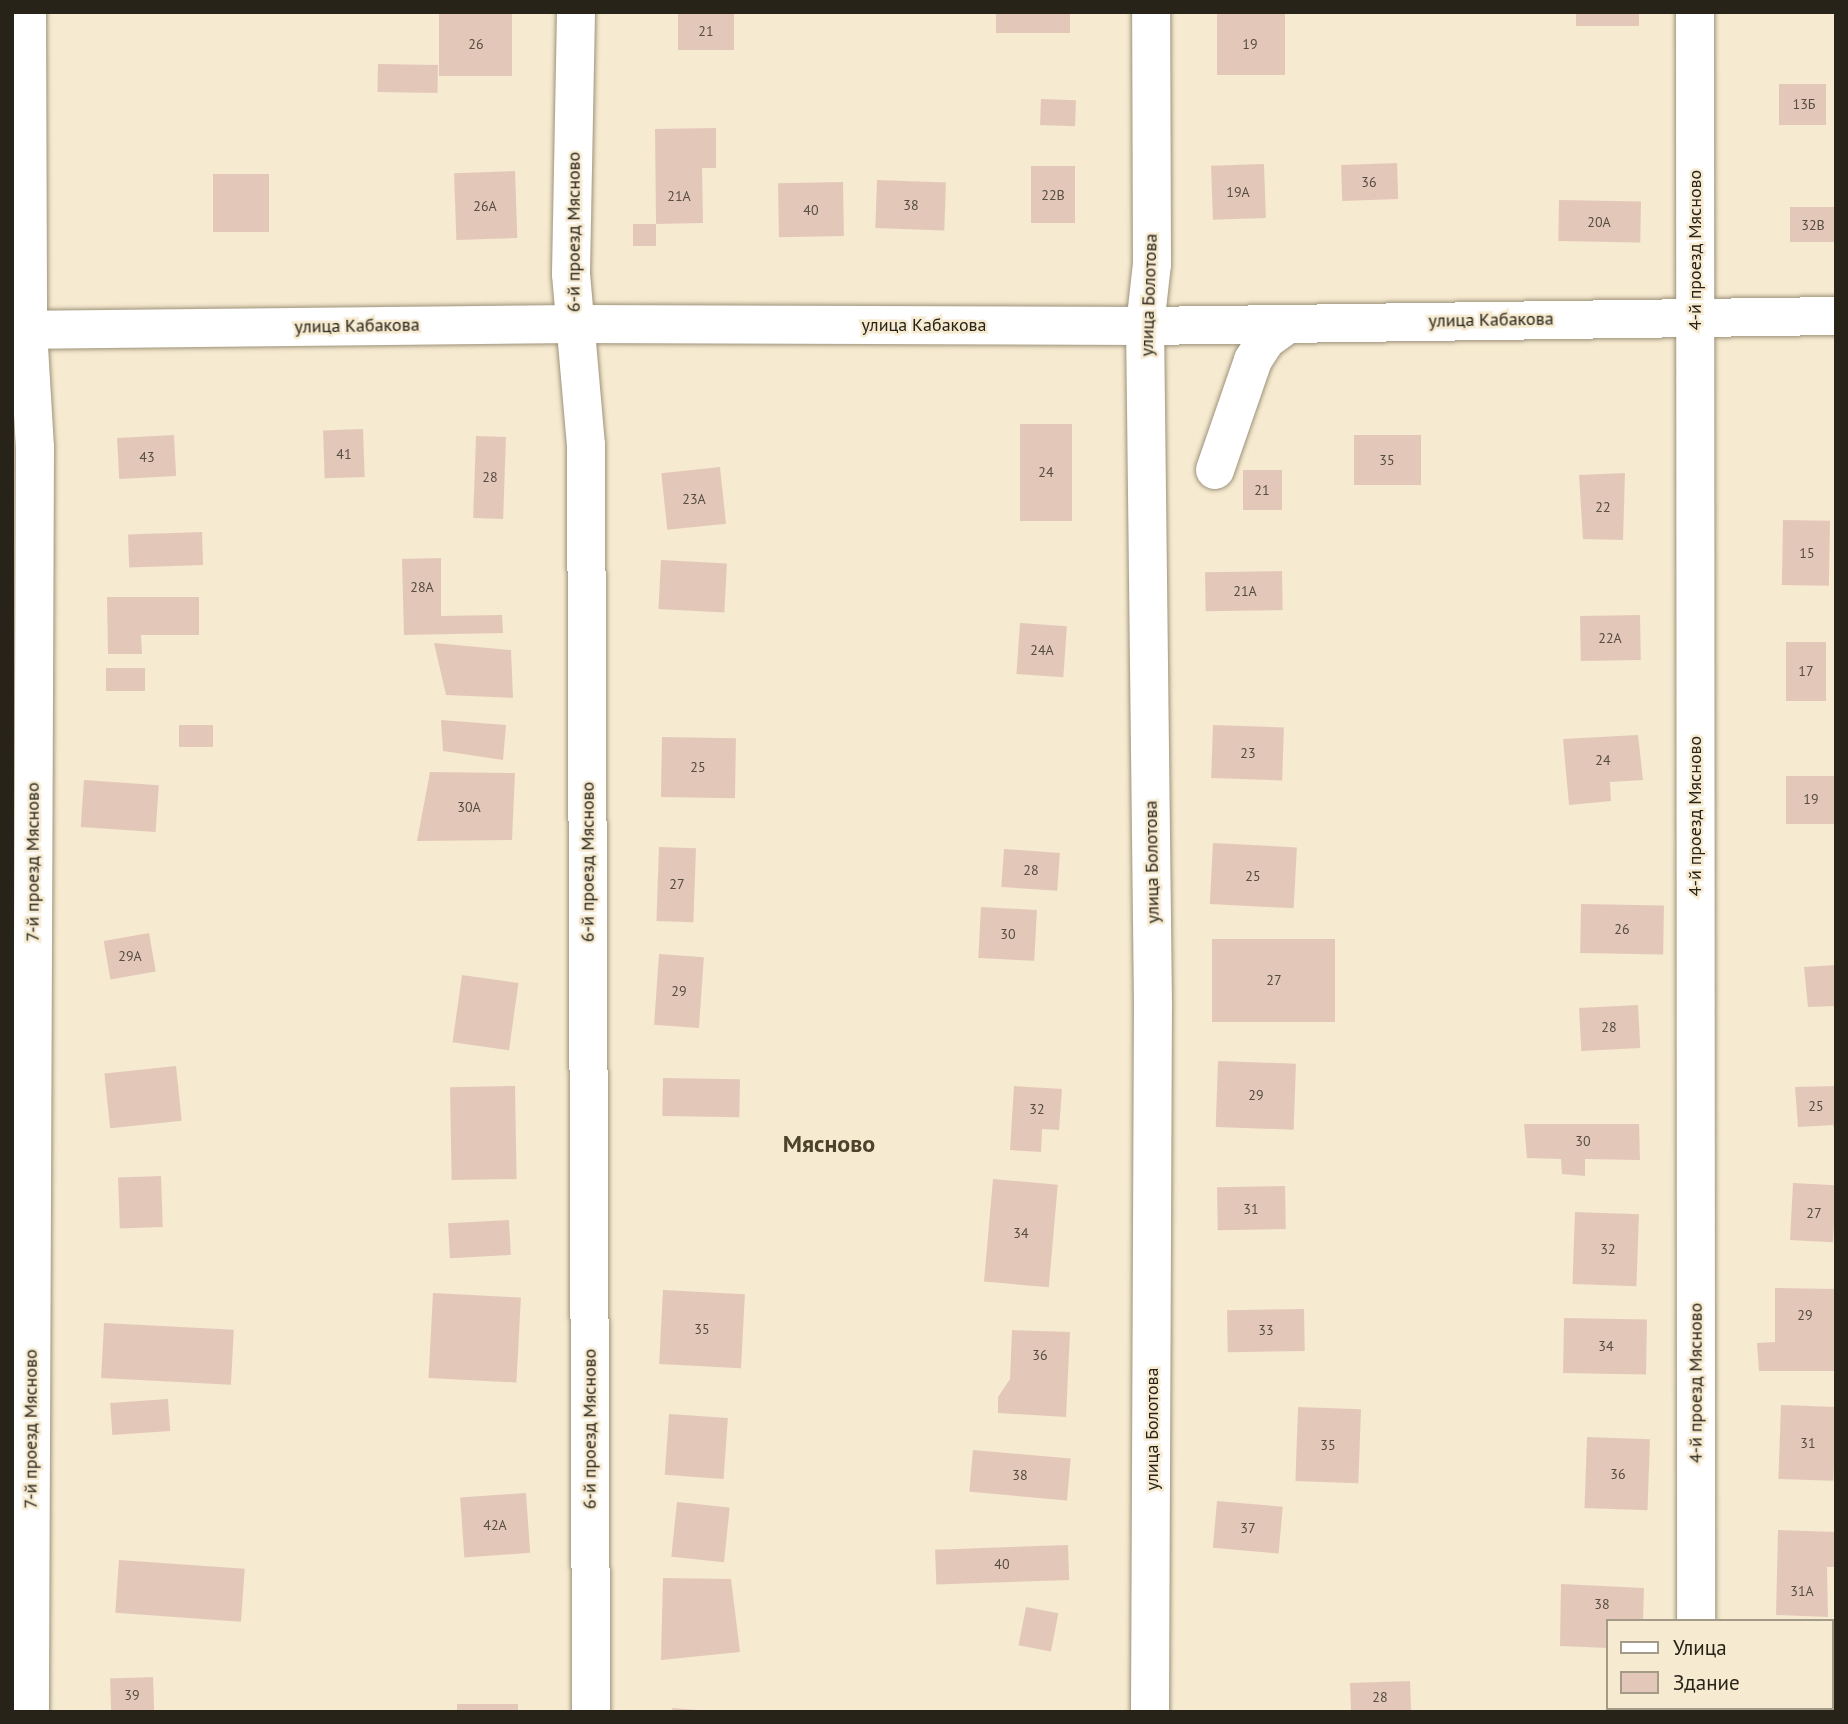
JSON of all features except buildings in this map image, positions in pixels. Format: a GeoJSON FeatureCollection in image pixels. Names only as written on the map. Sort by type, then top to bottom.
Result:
{"type":"FeatureCollection","features":[{"type":"Feature","properties":{"kind":"street","name":"7-й проезд Мясново"},"geometry":{"type":"LineString","coordinates":[[27,12],[20,330],[35,447],[30,1712]]}},
{"type":"Feature","properties":{"kind":"street","name":"6-й проезд Мясново"},"geometry":{"type":"LineString","coordinates":[[576,12],[571,274],[586,445],[591,1712]]}},
{"type":"Feature","properties":{"kind":"street","name":"улица Болотова"},"geometry":{"type":"LineString","coordinates":[[1150,1712],[1153,1006],[1145,326],[1152,264],[1151,12]]}},
{"type":"Feature","properties":{"kind":"street","name":"4-й проезд Мясново"},"geometry":{"type":"LineString","coordinates":[[1695,12],[1696,1619]]}},
{"type":"Feature","properties":{"kind":"street","name":"улица Кабакова"},"geometry":{"type":"LineString","coordinates":[[20,330],[575,324],[1145,326],[1836,316]]}},
{"type":"Feature","properties":{"kind":"street"},"geometry":{"type":"LineString","coordinates":[[1215,470],[1253,360],[1266,340],[1288,324]]}},
{"type":"Feature","properties":{"kind":"district","name":"Мясново"},"geometry":{"type":"Point","coordinates":[829,1144]}}]}
